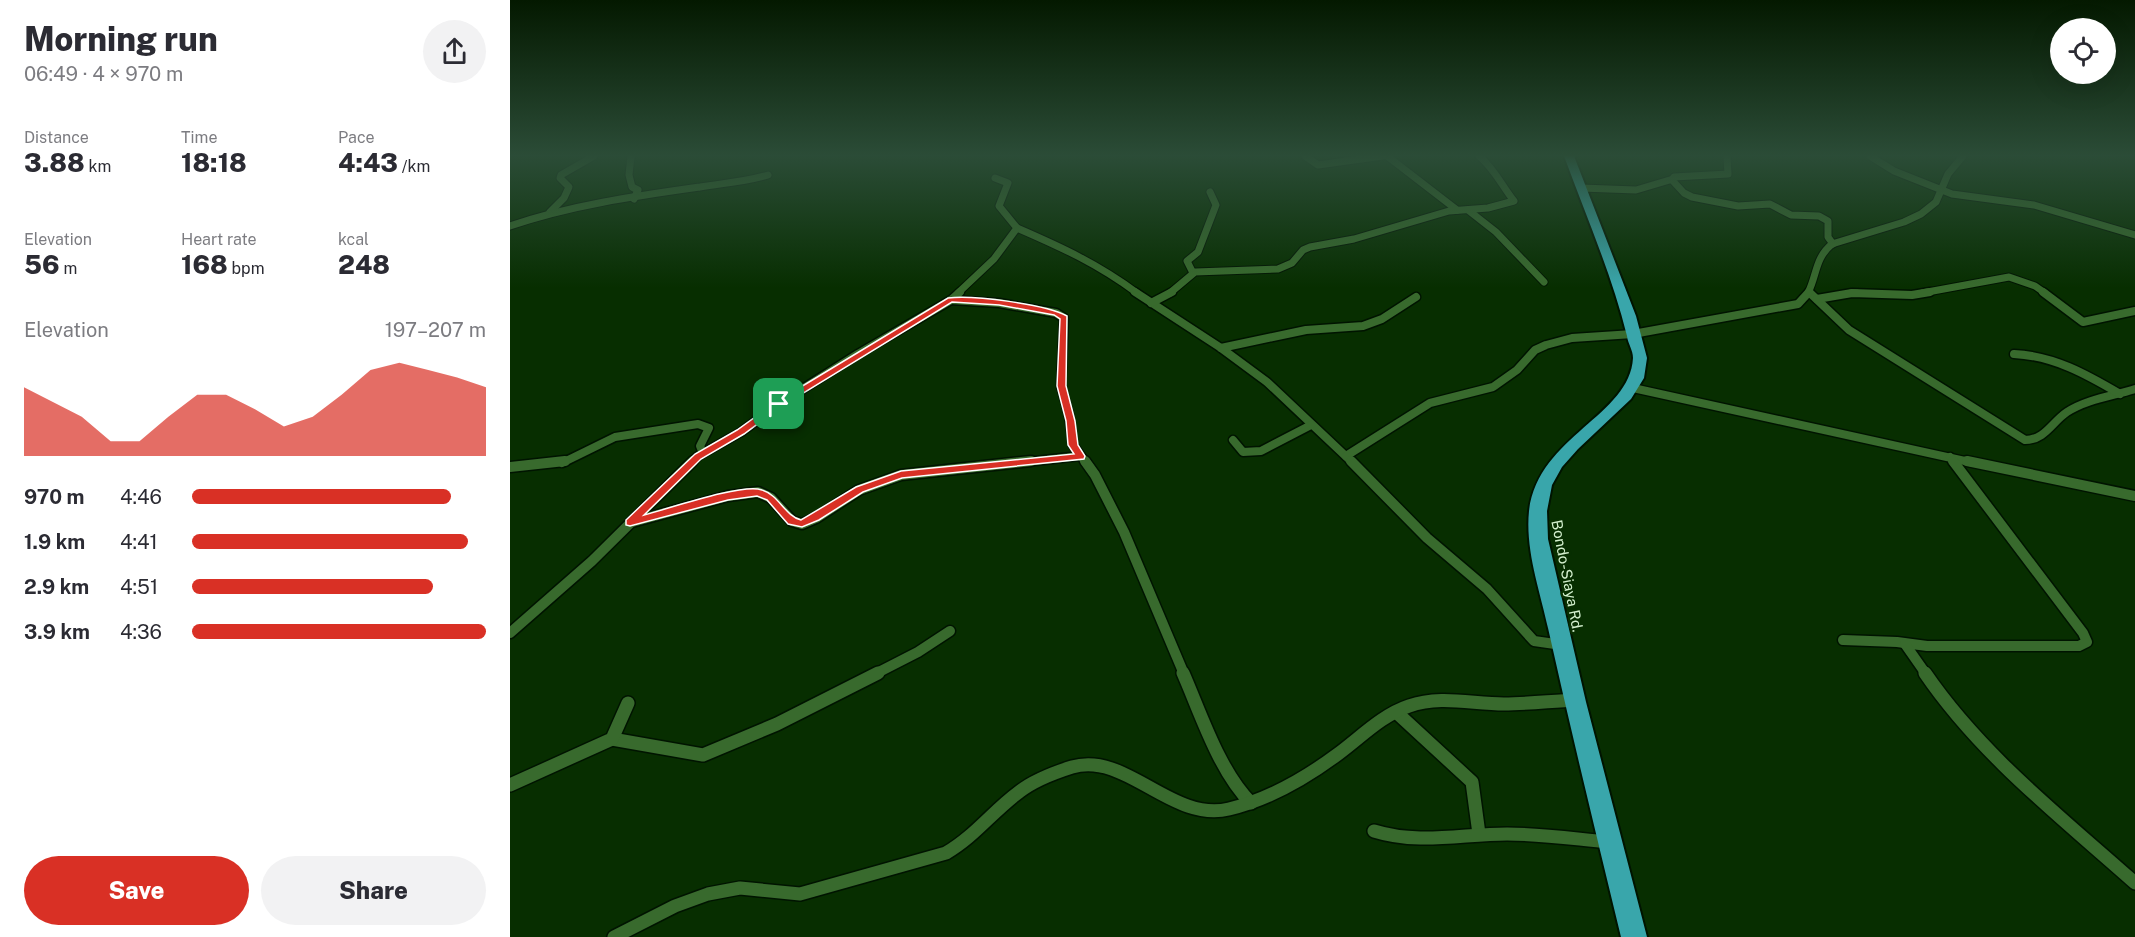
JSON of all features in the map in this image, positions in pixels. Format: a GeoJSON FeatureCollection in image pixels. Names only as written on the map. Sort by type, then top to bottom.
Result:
{"type":"FeatureCollection","features":[{"type":"Feature","properties":{"kind":"highway"},"geometry":{"type":"LineString","coordinates":[[1585,200],[1639,347],[1641,357],[1633,388]]}},
{"type":"Feature","properties":{"kind":"highway","name":"Bondo-Siaya Rd."},"geometry":{"type":"LineString","coordinates":[[1633,388],[1566,450],[1548,476],[1538,510],[1539,533],[1562,645],[1634,937]]}},
{"type":"Feature","properties":{"kind":"street"},"geometry":{"type":"LineString","coordinates":[[550,212],[562,200]]}},
{"type":"Feature","properties":{"kind":"street"},"geometry":{"type":"LineString","coordinates":[[510,226],[550,212],[629,200]]}},
{"type":"Feature","properties":{"kind":"street"},"geometry":{"type":"LineString","coordinates":[[1001,200],[999,206],[1017,228],[1076,253],[1118,277],[1151,303],[1221,348],[1277,390],[1427,538],[1500,602],[1534,641],[1562,645]]}},
{"type":"Feature","properties":{"kind":"street"},"geometry":{"type":"LineString","coordinates":[[1193,273],[1187,261],[1199,249],[1216,205],[1214,200]]}},
{"type":"Feature","properties":{"kind":"street"},"geometry":{"type":"LineString","coordinates":[[1445,200],[1457,210]]}},
{"type":"Feature","properties":{"kind":"street"},"geometry":{"type":"LineString","coordinates":[[1151,303],[1175,290],[1193,273],[1278,269],[1292,263],[1306,249],[1354,239],[1457,210],[1468,210],[1513,200]]}},
{"type":"Feature","properties":{"kind":"street"},"geometry":{"type":"LineString","coordinates":[[1705,200],[1734,206],[1770,204],[1791,215],[1823,217],[1828,221],[1828,237],[1833,244]]}},
{"type":"Feature","properties":{"kind":"street"},"geometry":{"type":"LineString","coordinates":[[1346,456],[1430,403],[1493,387],[1517,370],[1529,355],[1540,347],[1581,336],[1633,334],[1794,306],[1802,302],[1809,292],[1819,255],[1833,244],[1911,219],[1937,200]]}},
{"type":"Feature","properties":{"kind":"street"},"geometry":{"type":"LineString","coordinates":[[2005,200],[2034,205],[2135,235]]}},
{"type":"Feature","properties":{"kind":"street"},"geometry":{"type":"LineString","coordinates":[[1468,210],[1496,232],[1544,282]]}},
{"type":"Feature","properties":{"kind":"street"},"geometry":{"type":"LineString","coordinates":[[510,633],[520,621],[592,561],[678,474],[703,453],[741,432],[785,400],[858,354],[951,300],[994,259],[1017,228]]}},
{"type":"Feature","properties":{"kind":"street"},"geometry":{"type":"LineString","coordinates":[[1817,299],[1852,293],[1912,295],[2009,277],[2035,286],[2083,322],[2135,311]]}},
{"type":"Feature","properties":{"kind":"street"},"geometry":{"type":"LineString","coordinates":[[1809,292],[1849,330],[2025,440],[2034,440],[2049,431],[2060,418],[2080,406],[2135,389]]}},
{"type":"Feature","properties":{"kind":"street"},"geometry":{"type":"LineString","coordinates":[[1221,348],[1306,330],[1364,326],[1416,297]]}},
{"type":"Feature","properties":{"kind":"street"},"geometry":{"type":"LineString","coordinates":[[951,300],[999,303],[1063,316],[1061,386],[1070,421],[1073,445],[1095,475],[1135,554],[1158,615],[1215,745],[1241,793],[1251,803]]}},
{"type":"Feature","properties":{"kind":"street"},"geometry":{"type":"LineString","coordinates":[[2014,354],[2049,357],[2120,394]]}},
{"type":"Feature","properties":{"kind":"street"},"geometry":{"type":"LineString","coordinates":[[1633,388],[2135,496]]}},
{"type":"Feature","properties":{"kind":"street"},"geometry":{"type":"LineString","coordinates":[[510,467],[561,463],[615,437],[698,424],[706,424],[709,428],[700,446],[703,453]]}},
{"type":"Feature","properties":{"kind":"street"},"geometry":{"type":"LineString","coordinates":[[1233,440],[1243,452],[1254,453],[1311,425]]}},
{"type":"Feature","properties":{"kind":"street"},"geometry":{"type":"LineString","coordinates":[[630,522],[728,496],[758,492],[771,498],[792,521],[802,524],[816,518],[859,490],[901,475],[1080,456]]}},
{"type":"Feature","properties":{"kind":"street"},"geometry":{"type":"LineString","coordinates":[[1843,640],[1897,642],[1927,646],[2079,646],[2087,642],[2083,633],[1950,457]]}},
{"type":"Feature","properties":{"kind":"street"},"geometry":{"type":"LineString","coordinates":[[510,785],[612,739],[703,755],[777,724],[918,652],[950,631]]}},
{"type":"Feature","properties":{"kind":"street"},"geometry":{"type":"LineString","coordinates":[[1905,644],[1947,705],[2007,770],[2135,883]]}},
{"type":"Feature","properties":{"kind":"street"},"geometry":{"type":"LineString","coordinates":[[614,937],[714,891],[751,888],[773,894],[800,894],[946,852],[966,841],[1025,788],[1054,774],[1083,764],[1104,766],[1172,798],[1206,810],[1226,811],[1251,803],[1324,764],[1396,712],[1433,699],[1502,704],[1576,700]]}},
{"type":"Feature","properties":{"kind":"street"},"geometry":{"type":"LineString","coordinates":[[612,739],[628,703]]}},
{"type":"Feature","properties":{"kind":"street"},"geometry":{"type":"LineString","coordinates":[[1396,712],[1472,782],[1479,834]]}},
{"type":"Feature","properties":{"kind":"street"},"geometry":{"type":"LineString","coordinates":[[1374,831],[1405,840],[1479,834],[1547,835],[1610,843]]}},
{"type":"Feature","properties":{"kind":"route"},"geometry":{"type":"LineString","coordinates":[[951,300],[999,303],[1063,316],[1061,386],[1068,410],[1073,445],[1080,456],[901,475],[859,490],[816,518],[802,524],[796,524],[771,498],[758,492],[728,496],[630,522],[698,456],[741,432],[779,404],[858,354],[951,300]]}}]}
